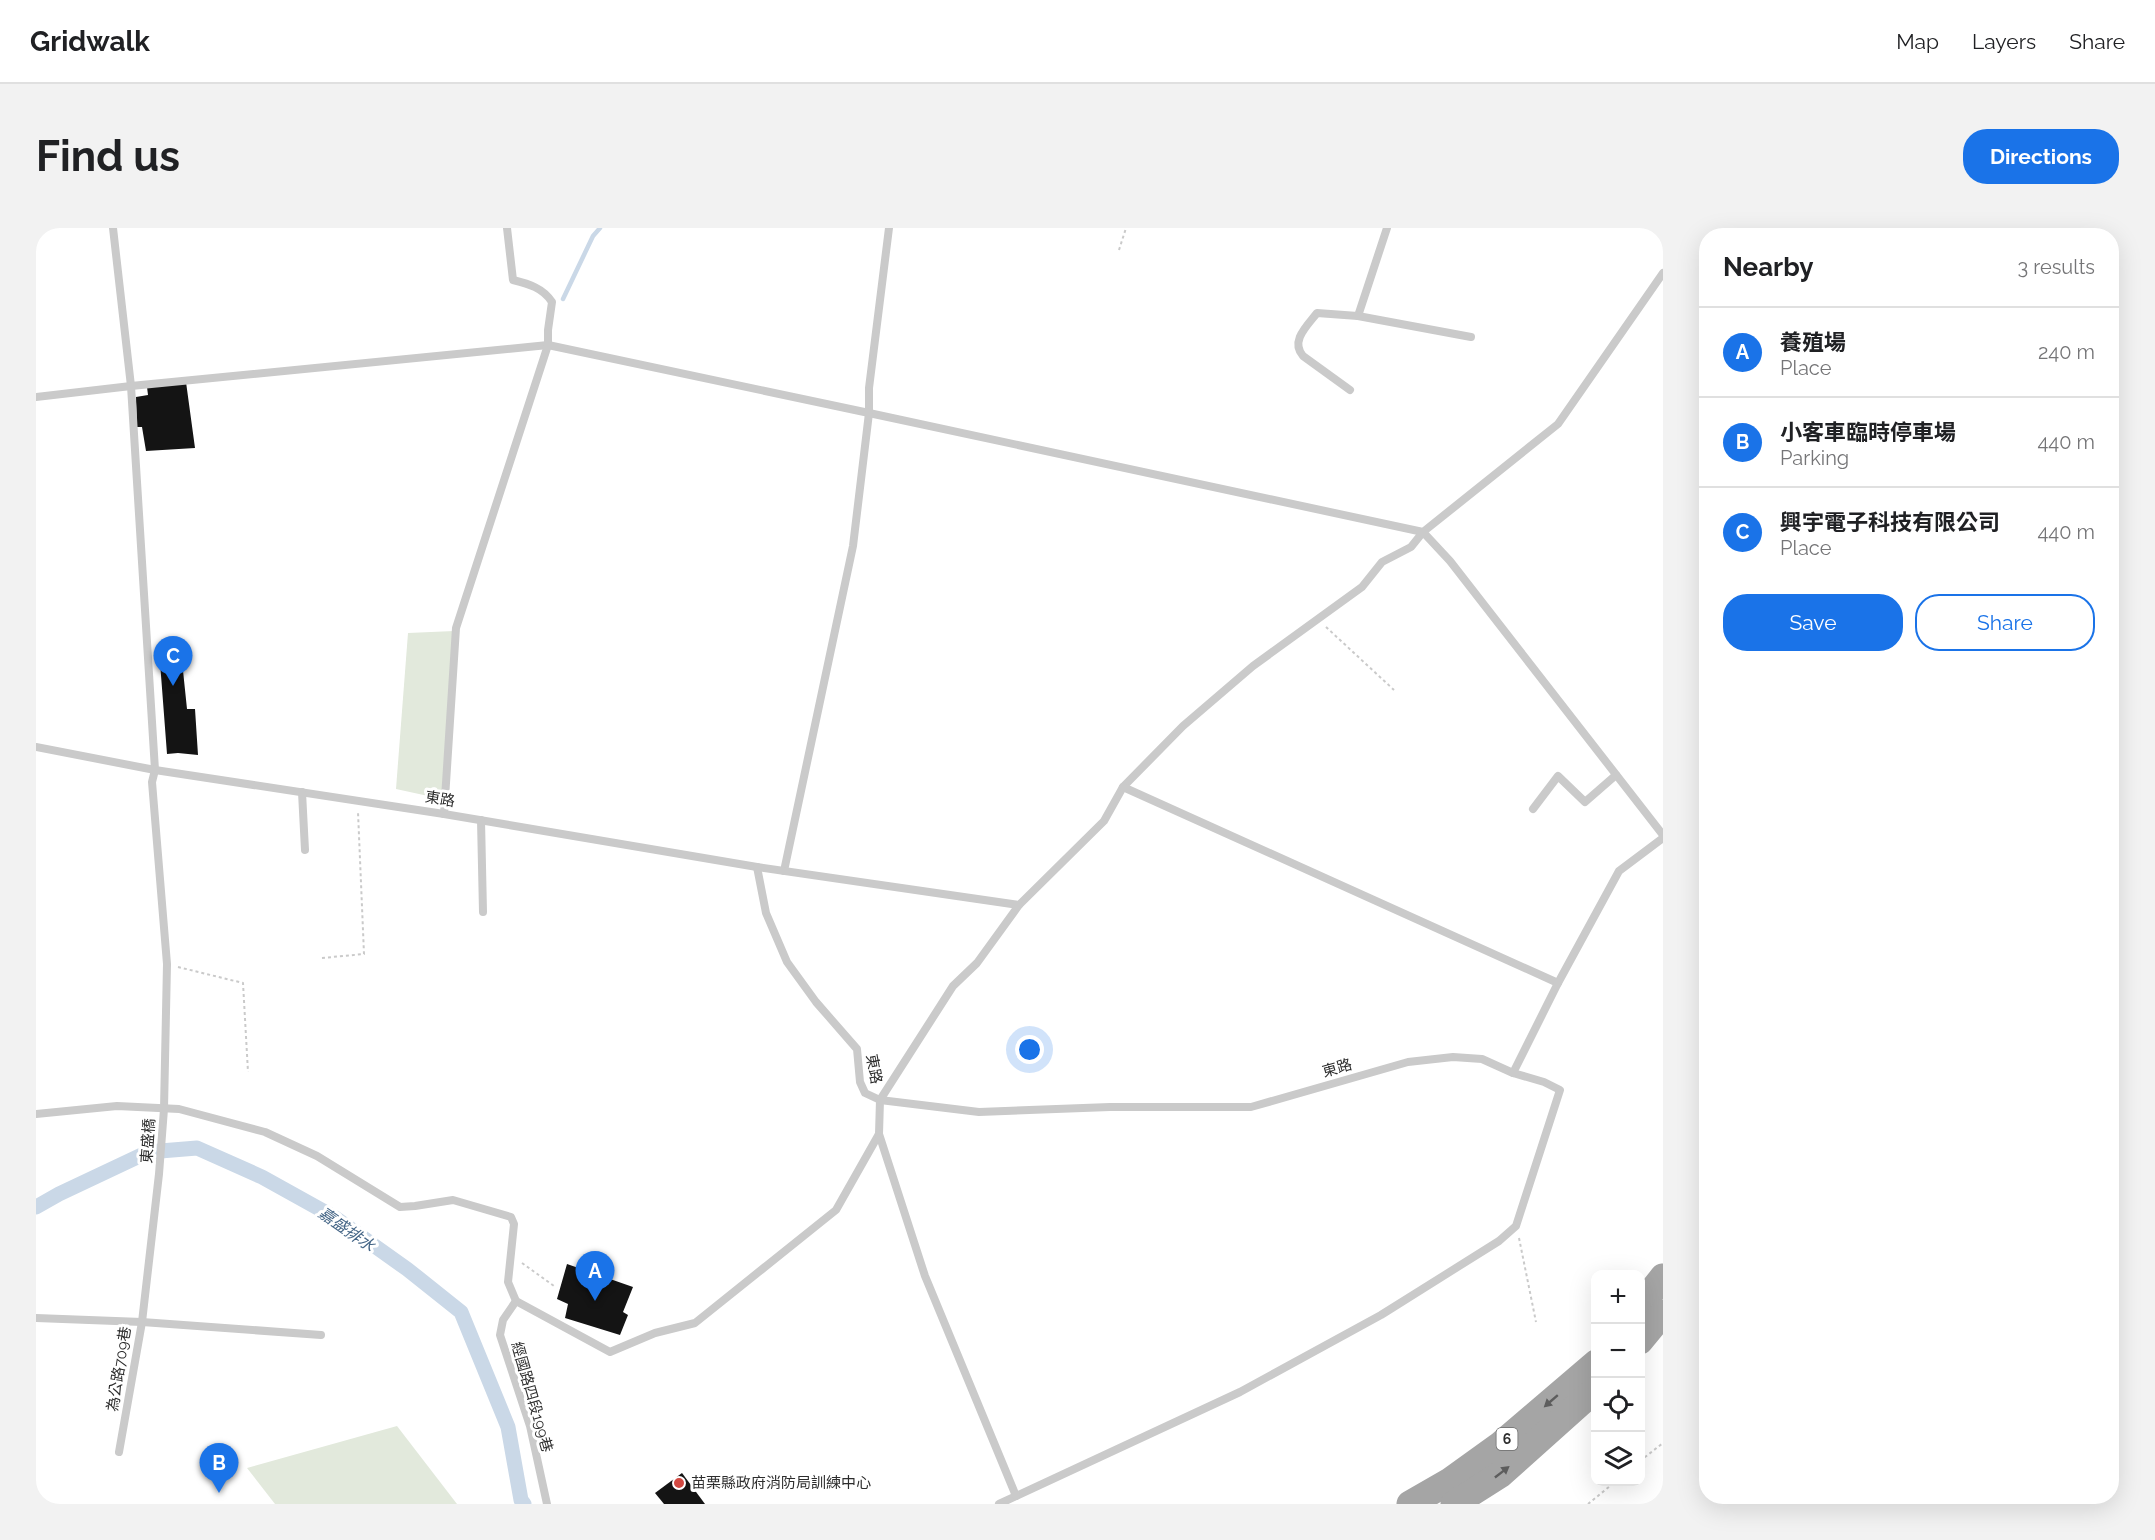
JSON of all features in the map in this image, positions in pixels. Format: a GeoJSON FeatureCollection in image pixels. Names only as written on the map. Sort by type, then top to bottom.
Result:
{"type":"FeatureCollection","features":[{"type":"Feature","properties":{"kind":"main road"},"geometry":{"type":"LineString","coordinates":[[1645,1301],[1663,1277]]}},
{"type":"Feature","properties":{"kind":"main road"},"geometry":{"type":"LineString","coordinates":[[1645,1336],[1663,1313]]}},
{"type":"Feature","properties":{"kind":"main road","name":"6"},"geometry":{"type":"LineString","coordinates":[[1410,1504],[1450,1481],[1500,1445],[1591,1367]]}},
{"type":"Feature","properties":{"kind":"main road","name":"6"},"geometry":{"type":"LineString","coordinates":[[1454,1504],[1501,1474],[1591,1393]]}},
{"type":"Feature","properties":{"kind":"lane","name":"東盛橋"},"geometry":{"type":"LineString","coordinates":[[113,228],[131,386],[154,770],[152,782],[167,964],[164,1109],[142,1322]]}},
{"type":"Feature","properties":{"kind":"lane"},"geometry":{"type":"LineString","coordinates":[[444,813],[456,628],[548,345],[552,302],[546,293],[530,284],[513,280],[507,228]]}},
{"type":"Feature","properties":{"kind":"lane"},"geometry":{"type":"LineString","coordinates":[[784,871],[854,546],[869,413],[869,388],[889,228]]}},
{"type":"Feature","properties":{"kind":"lane"},"geometry":{"type":"LineString","coordinates":[[1358,316],[1388,228]]}},
{"type":"Feature","properties":{"kind":"lane"},"geometry":{"type":"LineString","coordinates":[[1016,1496],[925,1276],[879,1134],[880,1100],[953,986],[977,963],[1019,905],[1104,821],[1123,788],[1184,726],[1253,666],[1362,586],[1382,562],[1411,547],[1423,532],[1558,424],[1663,273]]}},
{"type":"Feature","properties":{"kind":"lane"},"geometry":{"type":"LineString","coordinates":[[1350,390],[1303,356],[1298,349],[1297,340],[1317,313],[1358,316],[1471,337]]}},
{"type":"Feature","properties":{"kind":"lane"},"geometry":{"type":"LineString","coordinates":[[36,397],[548,345],[1423,532],[1450,561],[1663,837],[1619,871],[1558,983],[1513,1073]]}},
{"type":"Feature","properties":{"kind":"lane","name":"東路"},"geometry":{"type":"LineString","coordinates":[[36,747],[154,770],[444,813],[757,867],[766,913],[787,962],[816,1002],[857,1049],[860,1082],[865,1093],[880,1100],[979,1112],[1110,1107],[1251,1107],[1408,1062],[1454,1057],[1482,1059],[1560,1090],[1516,1226]]}},
{"type":"Feature","properties":{"kind":"lane"},"geometry":{"type":"LineString","coordinates":[[1533,809],[1558,776],[1585,802],[1616,775]]}},
{"type":"Feature","properties":{"kind":"lane"},"geometry":{"type":"LineString","coordinates":[[1123,788],[1558,983]]}},
{"type":"Feature","properties":{"kind":"lane"},"geometry":{"type":"LineString","coordinates":[[302,792],[305,850]]}},
{"type":"Feature","properties":{"kind":"lane"},"geometry":{"type":"LineString","coordinates":[[481,820],[483,912]]}},
{"type":"Feature","properties":{"kind":"lane"},"geometry":{"type":"LineString","coordinates":[[757,867],[1019,905]]}},
{"type":"Feature","properties":{"kind":"lane"},"geometry":{"type":"LineString","coordinates":[[36,1114],[117,1106],[179,1109],[265,1132],[317,1156],[400,1207],[453,1200],[511,1217],[514,1224],[508,1282],[516,1301],[610,1352],[655,1333],[695,1323],[836,1210],[879,1134]]}},
{"type":"Feature","properties":{"kind":"lane"},"geometry":{"type":"LineString","coordinates":[[1002,1504],[1240,1392],[1381,1315],[1499,1241],[1516,1226]]}},
{"type":"Feature","properties":{"kind":"lane","name":"經國路四段199巷"},"geometry":{"type":"LineString","coordinates":[[516,1301],[502,1320],[500,1335],[530,1426],[547,1504]]}},
{"type":"Feature","properties":{"kind":"lane","name":"為公路709巷"},"geometry":{"type":"LineString","coordinates":[[36,1318],[142,1322],[119,1452]]}},
{"type":"Feature","properties":{"kind":"lane"},"geometry":{"type":"LineString","coordinates":[[142,1322],[321,1335]]}},
{"type":"Feature","properties":{"kind":"path"},"geometry":{"type":"LineString","coordinates":[[1119,250],[1126,228]]}},
{"type":"Feature","properties":{"kind":"path"},"geometry":{"type":"LineString","coordinates":[[1318,619],[1394,690]]}},
{"type":"Feature","properties":{"kind":"path"},"geometry":{"type":"LineString","coordinates":[[322,958],[364,954],[357,800]]}},
{"type":"Feature","properties":{"kind":"path"},"geometry":{"type":"LineString","coordinates":[[167,964],[243,983],[248,1071]]}},
{"type":"Feature","properties":{"kind":"path"},"geometry":{"type":"LineString","coordinates":[[1516,1226],[1536,1322]]}},
{"type":"Feature","properties":{"kind":"path"},"geometry":{"type":"LineString","coordinates":[[512,1257],[554,1287]]}},
{"type":"Feature","properties":{"kind":"path"},"geometry":{"type":"LineString","coordinates":[[1645,1458],[1663,1443]]}},
{"type":"Feature","properties":{"kind":"path"},"geometry":{"type":"LineString","coordinates":[[1588,1504],[1610,1486]]}},
{"type":"Feature","properties":{"kind":"shaded area"},"geometry":{"type":"Polygon","coordinates":[[[454,631],[442,799],[396,789],[408,633],[454,631]]]}},
{"type":"Feature","properties":{"kind":"shaded area"},"geometry":{"type":"Polygon","coordinates":[[[397,1426],[457,1504],[275,1504],[247,1468],[397,1426]]]}},
{"type":"Feature","properties":{"kind":"building"},"geometry":{"type":"Polygon","coordinates":[[[186,382],[195,448],[146,451],[142,427],[137,427],[136,397],[148,395],[147,387],[186,382]]]}},
{"type":"Feature","properties":{"kind":"building"},"geometry":{"type":"Polygon","coordinates":[[[182,661],[187,709],[195,709],[198,755],[167,754],[160,662],[182,661]]]}},
{"type":"Feature","properties":{"kind":"building"},"geometry":{"type":"Polygon","coordinates":[[[567,1264],[633,1287],[623,1312],[628,1315],[620,1335],[565,1318],[568,1304],[557,1299],[567,1264]]]}},
{"type":"Feature","properties":{"kind":"building","name":"苗栗縣政府消防局訓練中心"},"geometry":{"type":"Polygon","coordinates":[[[682,1473],[705,1504],[664,1504],[655,1493],[682,1473]]]}},
{"type":"Feature","properties":{"kind":"waterway"},"geometry":{"type":"LineString","coordinates":[[563,299],[593,236],[600,228]]}},
{"type":"Feature","properties":{"kind":"waterway","name":"嘉盛排水"},"geometry":{"type":"LineString","coordinates":[[36,1207],[148,1152],[197,1148],[262,1177],[334,1217],[407,1269],[461,1312],[508,1427],[521,1500],[524,1504]]}},
{"type":"Feature","properties":{"kind":"place","name":"興宇電子科技有限公司"},"geometry":{"type":"Point","coordinates":[173,686]}},
{"type":"Feature","properties":{"kind":"place","name":"養殖場"},"geometry":{"type":"Point","coordinates":[595,1301]}},
{"type":"Feature","properties":{"kind":"place","name":"苗栗縣政府消防局訓練中心"},"geometry":{"type":"Point","coordinates":[679,1483]}},
{"type":"Feature","properties":{"kind":"place","name":"小客車臨時停車場"},"geometry":{"type":"Point","coordinates":[219,1493]}}]}
